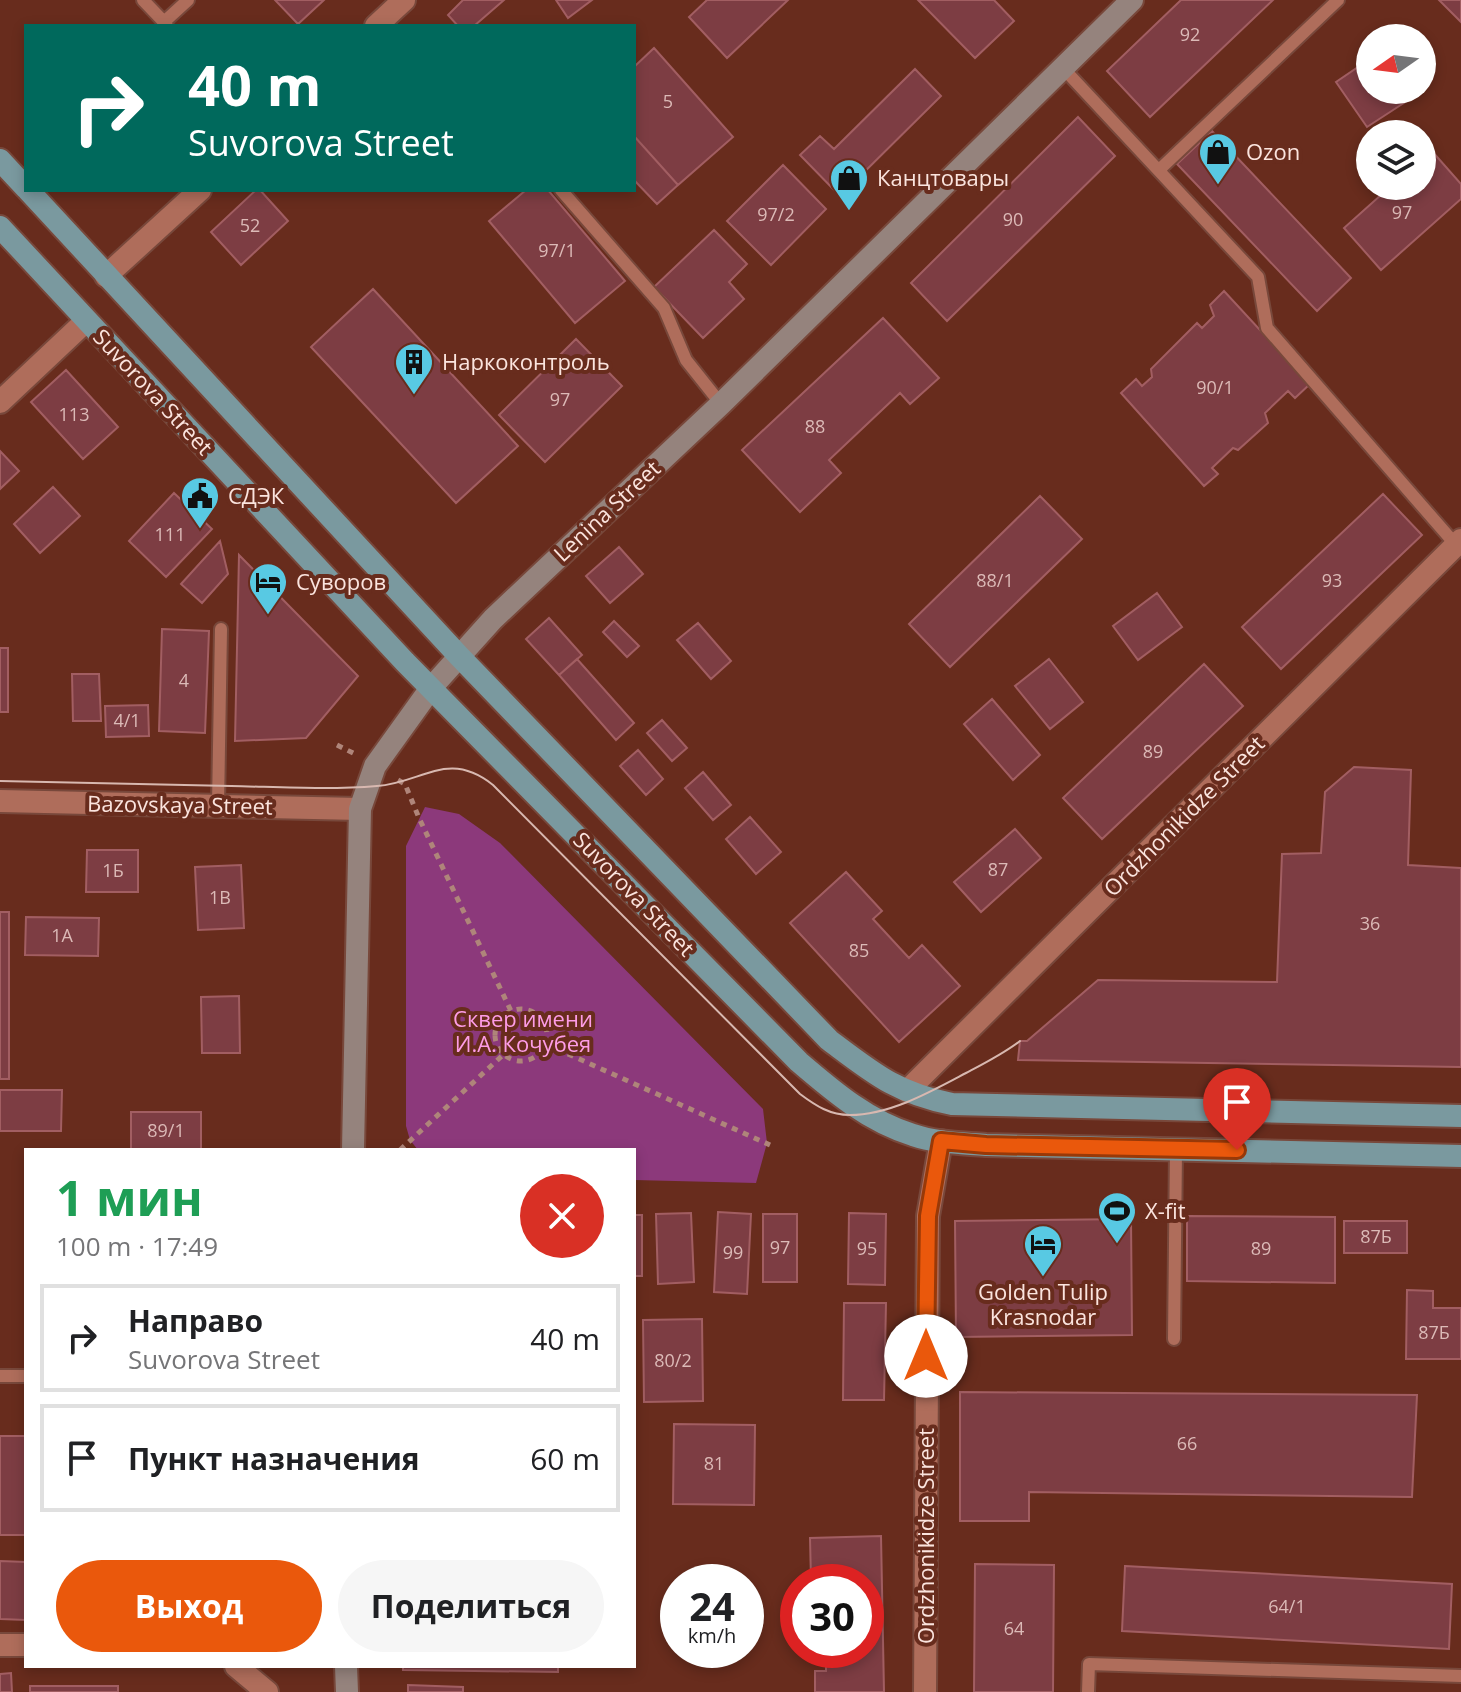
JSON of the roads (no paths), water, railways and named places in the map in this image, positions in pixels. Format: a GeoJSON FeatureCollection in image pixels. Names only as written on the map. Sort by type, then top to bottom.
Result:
{"type":"FeatureCollection","features":[{"type":"Feature","properties":{"kind":"main road","name":"Lenina Street"},"geometry":{"type":"LineString","coordinates":[[353,1148],[360,809],[375,766],[431,688],[493,619],[721,404],[1132,0]]}},
{"type":"Feature","properties":{"kind":"main road","name":"Suvorova Street"},"geometry":{"type":"LineString","coordinates":[[0,160],[24,186]]}},
{"type":"Feature","properties":{"kind":"main road","name":"Suvorova Street"},"geometry":{"type":"LineString","coordinates":[[30,192],[459,656],[829,1040],[873,1074],[919,1097],[952,1104],[1461,1116]]}},
{"type":"Feature","properties":{"kind":"main road","name":"Suvorova Street"},"geometry":{"type":"LineString","coordinates":[[0,227],[405,662],[799,1062],[864,1114],[914,1136],[986,1145],[1461,1156]]}},
{"type":"Feature","properties":{"kind":"main road"},"geometry":{"type":"LineString","coordinates":[[346,1668],[347,1692]]}},
{"type":"Feature","properties":{"kind":"street"},"geometry":{"type":"LineString","coordinates":[[378,24],[404,0]]}},
{"type":"Feature","properties":{"kind":"street"},"geometry":{"type":"LineString","coordinates":[[106,276],[198,192]]}},
{"type":"Feature","properties":{"kind":"street"},"geometry":{"type":"LineString","coordinates":[[0,402],[86,321]]}},
{"type":"Feature","properties":{"kind":"street","name":"Ordzhonikidze Street"},"geometry":{"type":"LineString","coordinates":[[907,1091],[1458,542]]}},
{"type":"Feature","properties":{"kind":"street","name":"Bazovskaya Street"},"geometry":{"type":"LineString","coordinates":[[0,801],[360,809]]}},
{"type":"Feature","properties":{"kind":"street","name":"Ordzhonikidze Street"},"geometry":{"type":"LineString","coordinates":[[925,1692],[928,1216],[941,1141]]}},
{"type":"Feature","properties":{"kind":"street"},"geometry":{"type":"LineString","coordinates":[[0,1645],[24,1645]]}},
{"type":"Feature","properties":{"kind":"street"},"geometry":{"type":"LineString","coordinates":[[238,1668],[267,1692]]}},
{"type":"Feature","properties":{"kind":"lane"},"geometry":{"type":"LineString","coordinates":[[143,0],[165,24],[188,0]]}},
{"type":"Feature","properties":{"kind":"lane"},"geometry":{"type":"LineString","coordinates":[[1159,170],[1338,0]]}},
{"type":"Feature","properties":{"kind":"lane"},"geometry":{"type":"LineString","coordinates":[[1063,68],[1258,277],[1267,328],[1458,542]]}},
{"type":"Feature","properties":{"kind":"lane"},"geometry":{"type":"LineString","coordinates":[[563,192],[664,308],[686,360],[721,404]]}},
{"type":"Feature","properties":{"kind":"lane"},"geometry":{"type":"LineString","coordinates":[[218,806],[221,629]]}},
{"type":"Feature","properties":{"kind":"lane"},"geometry":{"type":"LineString","coordinates":[[1174,1339],[1176,1149]]}},
{"type":"Feature","properties":{"kind":"lane"},"geometry":{"type":"LineString","coordinates":[[0,1376],[24,1376]]}},
{"type":"Feature","properties":{"kind":"lane"},"geometry":{"type":"LineString","coordinates":[[1088,1692],[1089,1664],[1461,1676]]}},
{"type":"Feature","properties":{"kind":"tram line"},"geometry":{"type":"LineString","coordinates":[[0,781],[341,788],[393,784],[435,771],[462,770],[493,785],[800,1094],[824,1109],[850,1115],[895,1106],[953,1080],[1020,1041]]}},
{"type":"Feature","properties":{"kind":"place","name":"Ozon"},"geometry":{"type":"Point","coordinates":[1218,186]}},
{"type":"Feature","properties":{"kind":"place","name":"Канцтовары"},"geometry":{"type":"Point","coordinates":[849,212]}},
{"type":"Feature","properties":{"kind":"place","name":"Наркоконтроль"},"geometry":{"type":"Point","coordinates":[414,396]}},
{"type":"Feature","properties":{"kind":"place","name":"СДЭК"},"geometry":{"type":"Point","coordinates":[200,530]}},
{"type":"Feature","properties":{"kind":"place","name":"Суворов"},"geometry":{"type":"Point","coordinates":[268,616]}},
{"type":"Feature","properties":{"kind":"place","name":"X-fit"},"geometry":{"type":"Point","coordinates":[1117,1245]}},
{"type":"Feature","properties":{"kind":"place","name":"Golden Tulip Krasnodar"},"geometry":{"type":"Point","coordinates":[1043,1278]}},
{"type":"Feature","properties":{"kind":"park label","name":"Сквер имени И.А. Кочубея"},"geometry":{"type":"Point","coordinates":[523,1032]}}]}
